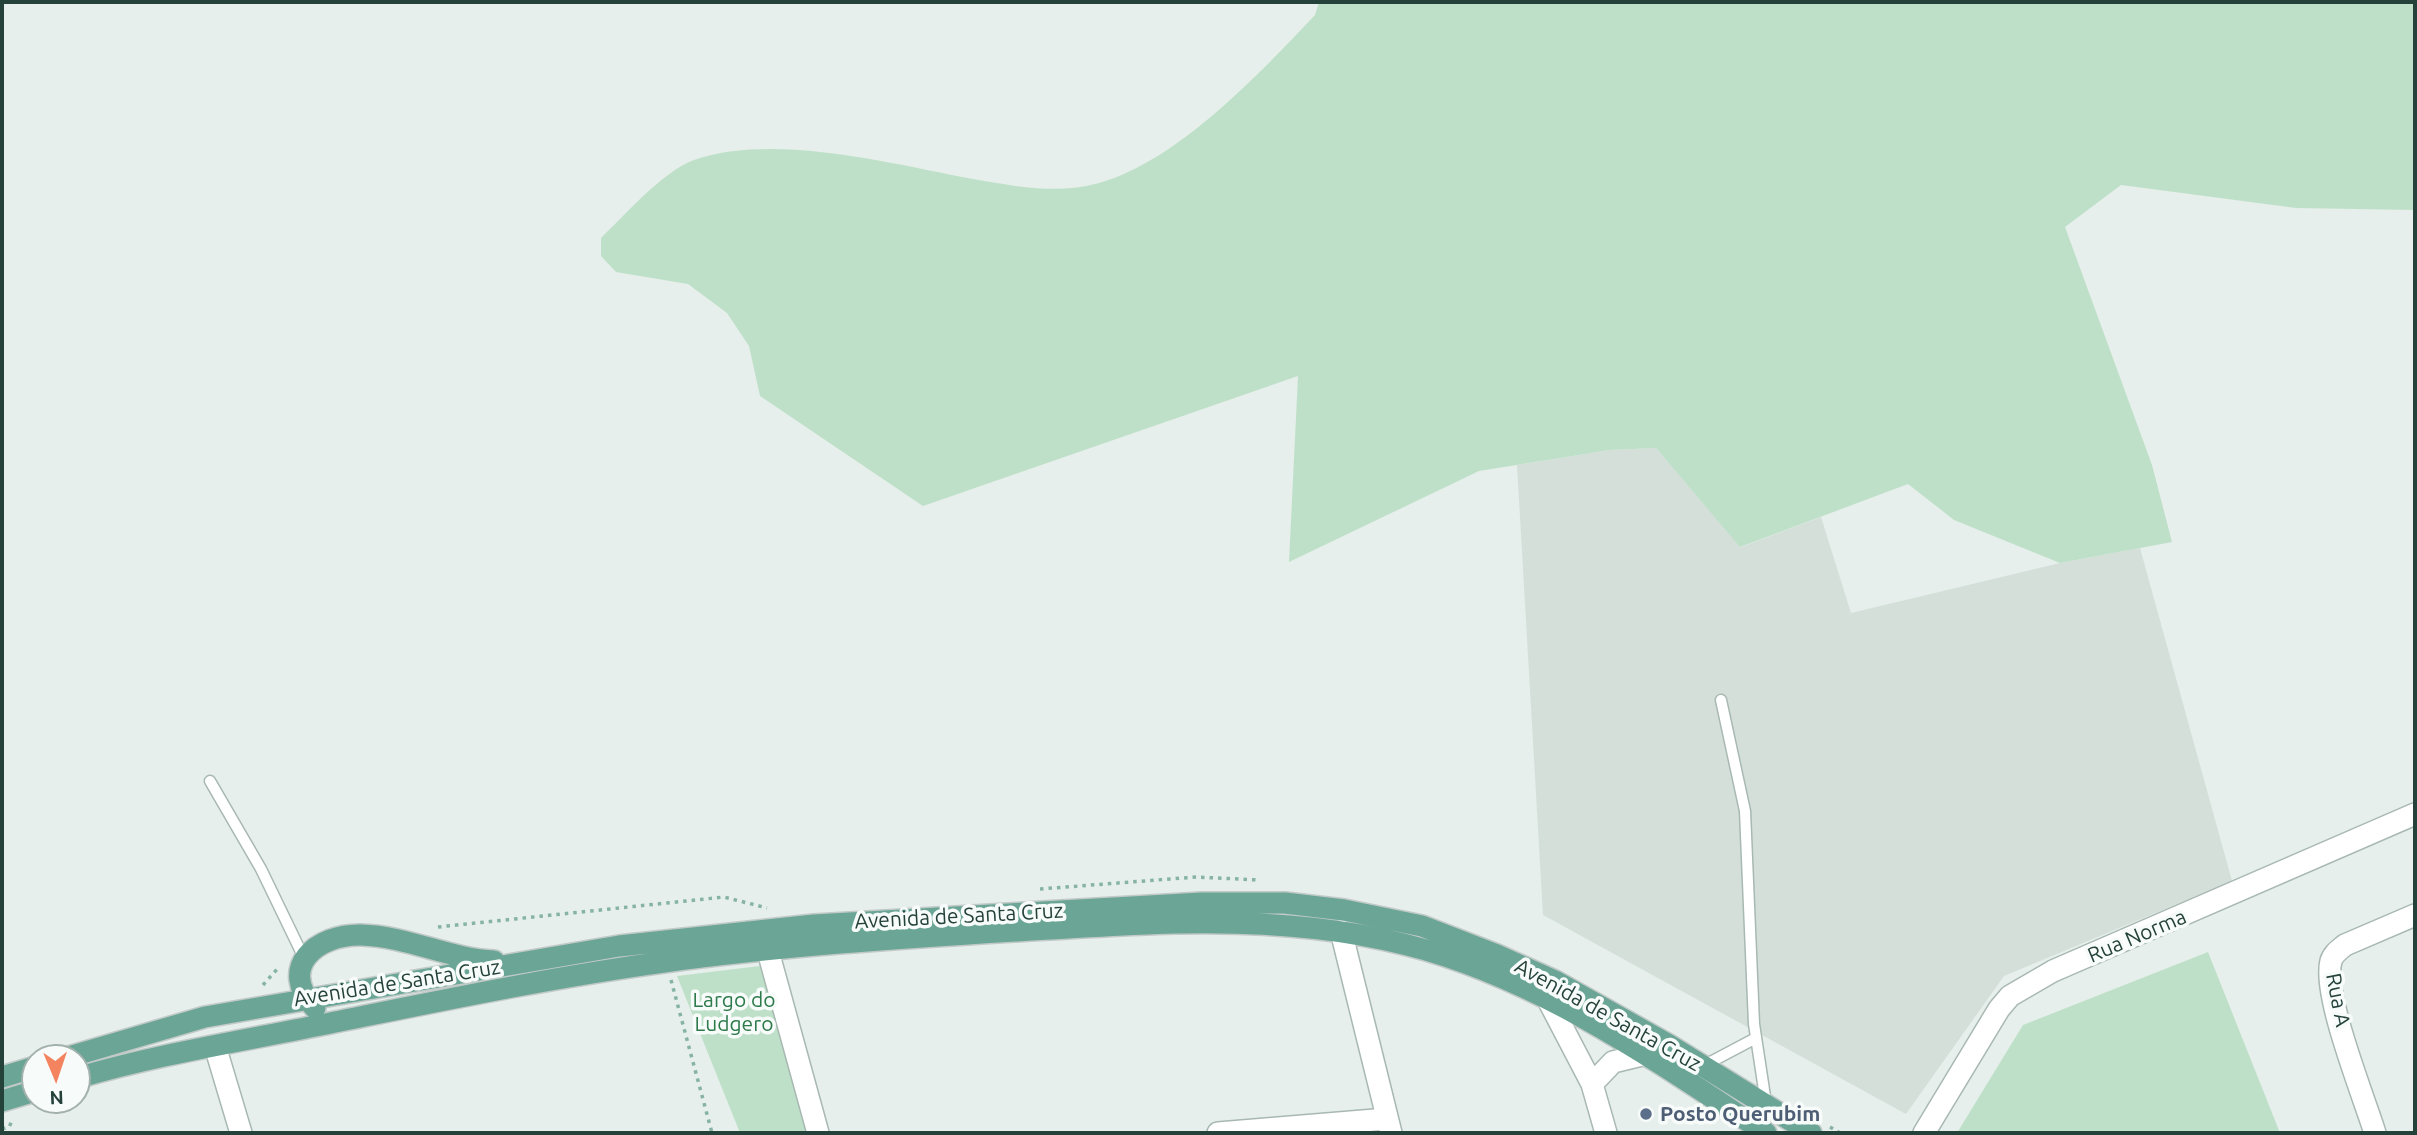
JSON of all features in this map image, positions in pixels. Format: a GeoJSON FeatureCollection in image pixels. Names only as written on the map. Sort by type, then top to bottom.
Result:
{"type":"FeatureCollection","features":[{"type":"Feature","properties":{"kind":"main road","name":"Avenida de Santa Cruz"},"geometry":{"type":"LineString","coordinates":[[91,1074],[159,1056],[339,1022],[422,1002],[666,962],[765,939],[1202,903],[1285,903],[1344,910],[1422,926],[1497,955],[1555,981],[1811,1133]]}},
{"type":"Feature","properties":{"kind":"main road","name":"Avenida de Santa Cruz"},"geometry":{"type":"LineString","coordinates":[[91,1050],[205,1017],[619,946],[1221,922],[1290,924],[1341,931],[1422,949],[1493,972],[1546,996],[1646,1054],[1766,1133]]}},
{"type":"Feature","properties":{"kind":"main road"},"geometry":{"type":"LineString","coordinates":[[339,1022],[320,1012],[304,998],[300,977],[304,958],[314,946],[332,938],[359,935],[387,937],[487,960],[524,962]]}},
{"type":"Feature","properties":{"kind":"main road"},"geometry":{"type":"LineString","coordinates":[[2,1077],[21,1071]]}},
{"type":"Feature","properties":{"kind":"main road"},"geometry":{"type":"LineString","coordinates":[[2,1101],[21,1095]]}},
{"type":"Feature","properties":{"kind":"street","name":"Rua Norma"},"geometry":{"type":"LineString","coordinates":[[1924,1133],[1984,1031],[2010,996],[2053,971],[2415,814]]}},
{"type":"Feature","properties":{"kind":"street","name":"Rua A"},"geometry":{"type":"LineString","coordinates":[[2375,1133],[2332,996],[2330,963],[2345,945],[2415,915]]}},
{"type":"Feature","properties":{"kind":"street"},"geometry":{"type":"LineString","coordinates":[[1218,1133],[1389,1126],[1341,931]]}},
{"type":"Feature","properties":{"kind":"street"},"geometry":{"type":"LineString","coordinates":[[765,939],[818,1133]]}},
{"type":"Feature","properties":{"kind":"street"},"geometry":{"type":"LineString","coordinates":[[1546,996],[1592,1084],[1606,1133]]}},
{"type":"Feature","properties":{"kind":"street"},"geometry":{"type":"LineString","coordinates":[[215,1046],[240,1133]]}},
{"type":"Feature","properties":{"kind":"street"},"geometry":{"type":"LineString","coordinates":[[1592,1084],[1613,1062],[1646,1054]]}},
{"type":"Feature","properties":{"kind":"lane"},"geometry":{"type":"LineString","coordinates":[[1721,700],[1745,811],[1756,1038],[1766,1105]]}},
{"type":"Feature","properties":{"kind":"lane"},"geometry":{"type":"LineString","coordinates":[[210,781],[261,869],[304,958]]}},
{"type":"Feature","properties":{"kind":"lane"},"geometry":{"type":"LineString","coordinates":[[1702,1066],[1756,1038]]}},
{"type":"Feature","properties":{"kind":"path"},"geometry":{"type":"LineString","coordinates":[[666,962],[712,1133]]}},
{"type":"Feature","properties":{"kind":"shaded area"},"geometry":{"type":"Polygon","coordinates":[[[1656,448],[1741,547],[1821,517],[1851,613],[2060,563],[2140,548],[2232,881],[2004,976],[1906,1114],[1543,915],[1517,465],[1610,450],[1656,448]]]}},
{"type":"Feature","properties":{"kind":"green space"},"geometry":{"type":"Polygon","coordinates":[[[1319,2],[2415,2],[2415,210],[2296,208],[2121,185],[2065,227],[2152,465],[2172,542],[2060,563],[1954,520],[1908,484],[1740,547],[1656,448],[1610,450],[1479,471],[1289,562],[1298,376],[923,506],[760,396],[749,346],[727,313],[688,284],[616,272],[601,256],[601,238],[657,184],[694,160],[725,152],[760,149],[833,153],[1036,188],[1083,187],[1099,183],[1129,172],[1158,156],[1216,112],[1315,15],[1319,2]]]}},
{"type":"Feature","properties":{"kind":"green space"},"geometry":{"type":"Polygon","coordinates":[[[2208,952],[2280,1133],[1957,1133],[2023,1025],[2208,952]]]}},
{"type":"Feature","properties":{"kind":"green space","name":"Largo do Ludgero"},"geometry":{"type":"Polygon","coordinates":[[[760,966],[813,1133],[740,1133],[677,976],[760,966]]]}},
{"type":"Feature","properties":{"kind":"place","name":"Posto Querubim"},"geometry":{"type":"Point","coordinates":[1646,1114]}}]}
